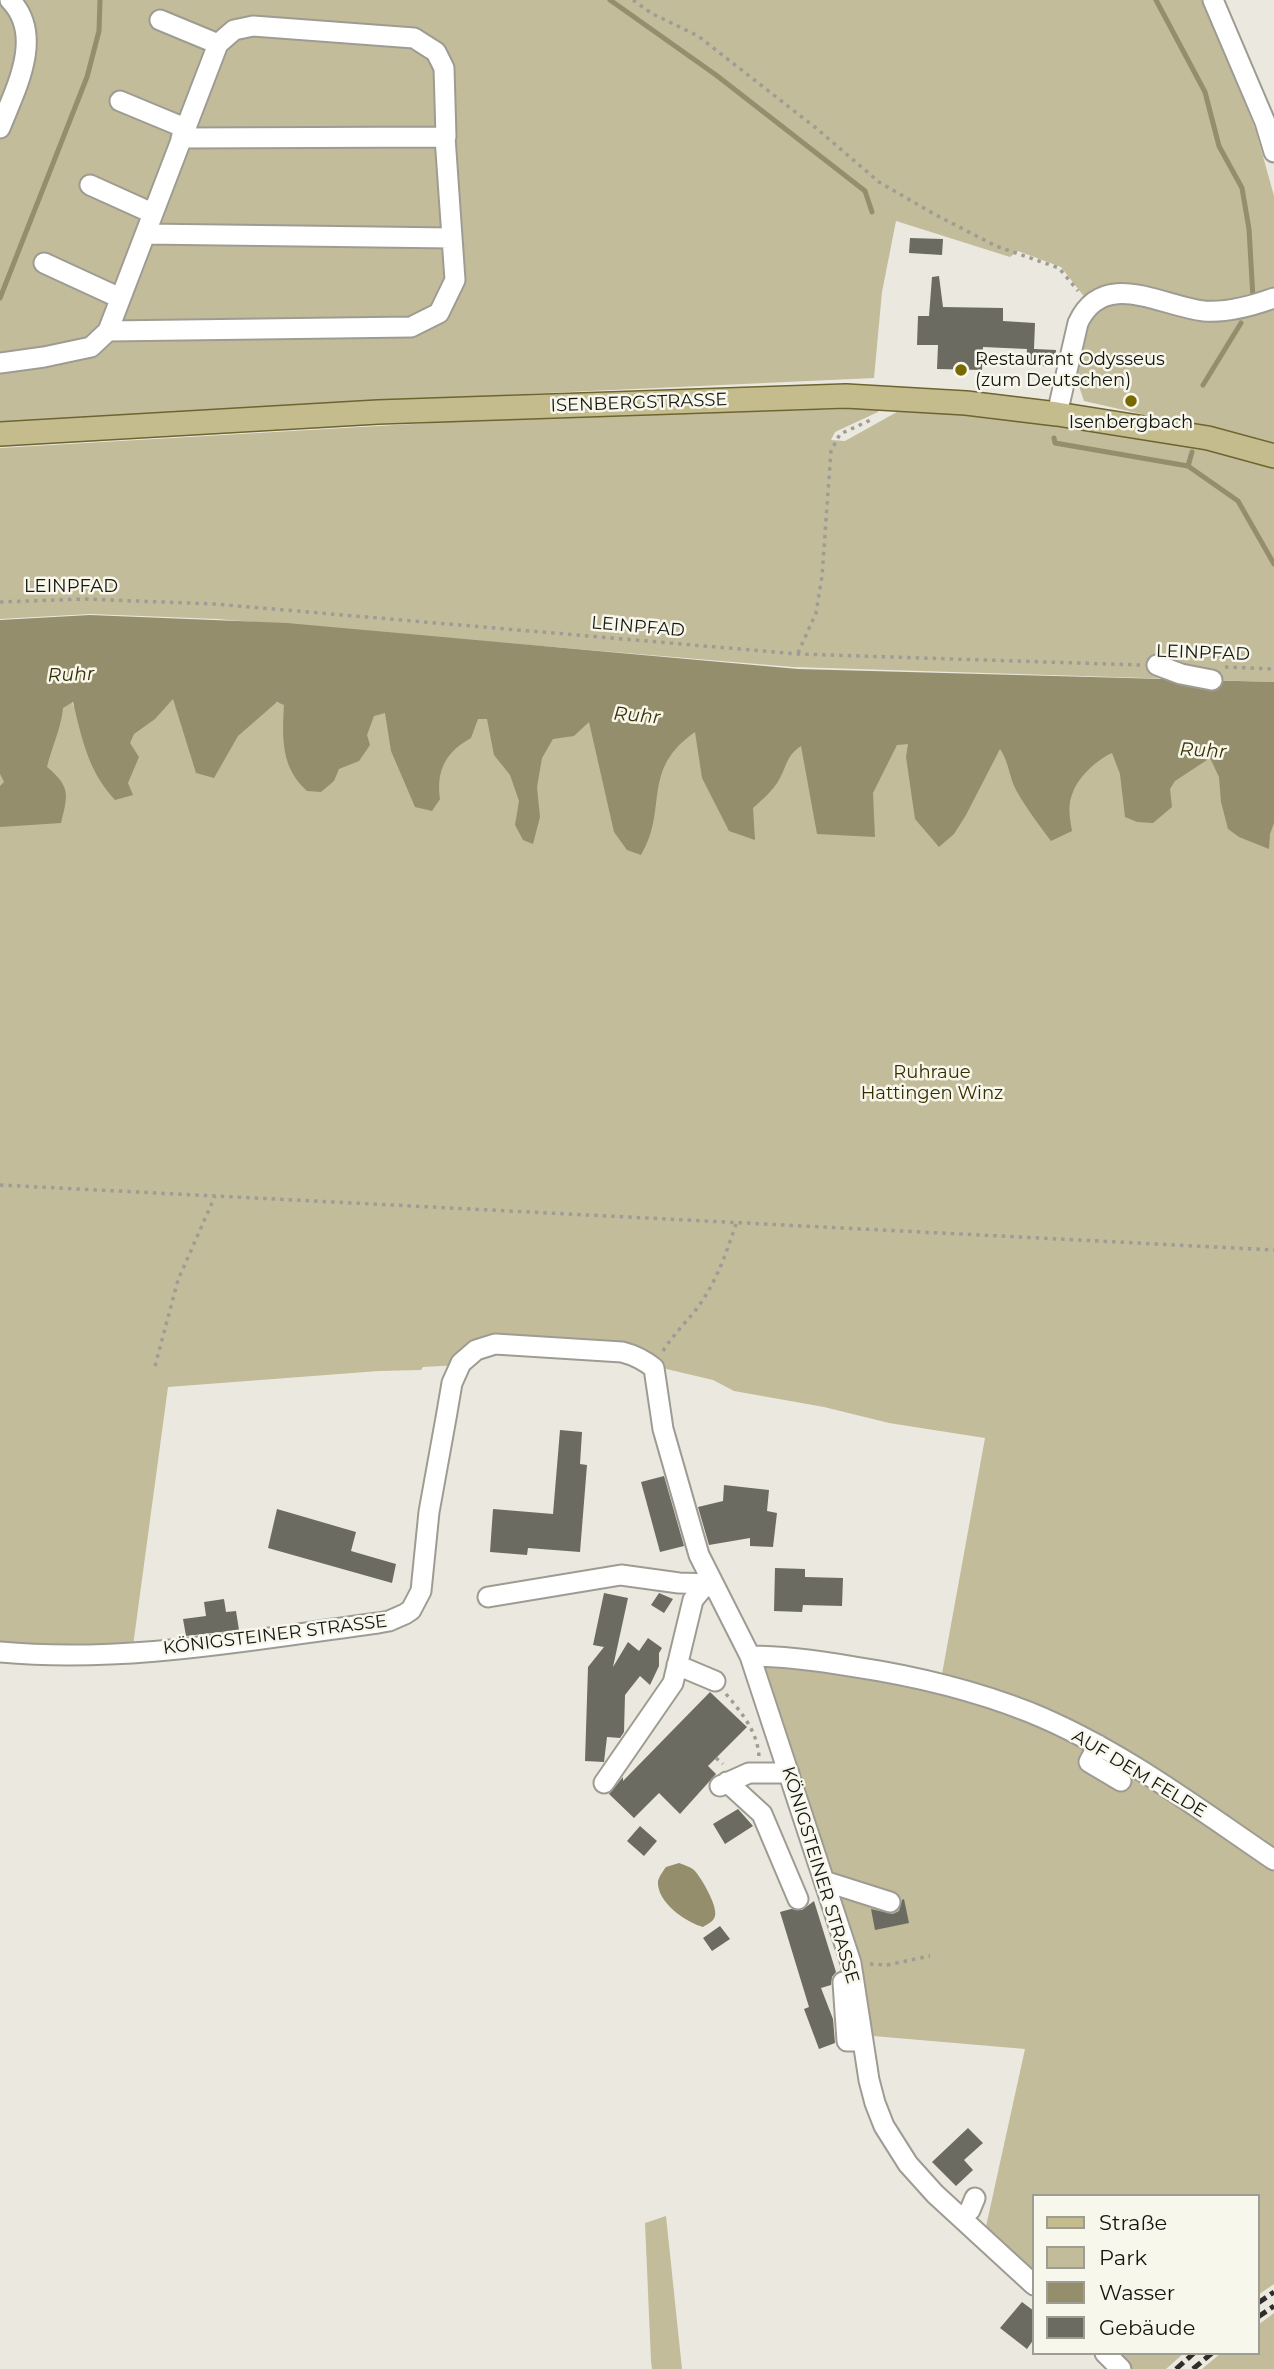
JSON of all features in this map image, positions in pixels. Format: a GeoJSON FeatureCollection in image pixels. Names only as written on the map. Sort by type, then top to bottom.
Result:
{"type":"FeatureCollection","features":[{"type":"Feature","properties":{"kind":"main road","name":"ISENBERGSTRASSE"},"geometry":{"type":"LineString","coordinates":[[0,434],[378,412],[832,397],[966,403],[1057,414],[1195,436],[1274,456]]}},
{"type":"Feature","properties":{"kind":"street"},"geometry":{"type":"LineString","coordinates":[[0,128],[8,86],[27,44],[23,23],[10,0]]}},
{"type":"Feature","properties":{"kind":"street"},"geometry":{"type":"LineString","coordinates":[[1213,0],[1265,122],[1274,152]]}},
{"type":"Feature","properties":{"kind":"street"},"geometry":{"type":"LineString","coordinates":[[160,20],[218,44]]}},
{"type":"Feature","properties":{"kind":"street"},"geometry":{"type":"LineString","coordinates":[[0,363],[91,347],[108,331],[218,44],[234,30],[253,26],[414,38],[436,52],[444,68],[445,137],[455,280],[439,313],[411,327],[108,331]]}},
{"type":"Feature","properties":{"kind":"street"},"geometry":{"type":"LineString","coordinates":[[120,102],[183,133],[445,137]]}},
{"type":"Feature","properties":{"kind":"street"},"geometry":{"type":"LineString","coordinates":[[90,185],[152,213]]}},
{"type":"Feature","properties":{"kind":"street"},"geometry":{"type":"LineString","coordinates":[[145,234],[452,238]]}},
{"type":"Feature","properties":{"kind":"street"},"geometry":{"type":"LineString","coordinates":[[44,263],[120,298]]}},
{"type":"Feature","properties":{"kind":"street"},"geometry":{"type":"LineString","coordinates":[[1057,414],[1078,323],[1089,304],[1104,295],[1121,292],[1205,311],[1247,307],[1274,298]]}},
{"type":"Feature","properties":{"kind":"street"},"geometry":{"type":"LineString","coordinates":[[1157,665],[1181,674],[1217,674]]}},
{"type":"Feature","properties":{"kind":"street","name":"KÖNIGSTEINER STRASSE"},"geometry":{"type":"LineString","coordinates":[[0,1653],[113,1653],[181,1648],[389,1621],[405,1614],[417,1601],[423,1581],[429,1512],[452,1383],[461,1363],[484,1346],[495,1344],[622,1352],[636,1357],[654,1368],[663,1429],[699,1555],[750,1656],[850,1962],[875,2103],[895,2145],[934,2194],[1032,2283]]}},
{"type":"Feature","properties":{"kind":"street"},"geometry":{"type":"LineString","coordinates":[[488,1597],[621,1575],[679,1583],[713,1584]]}},
{"type":"Feature","properties":{"kind":"street"},"geometry":{"type":"LineString","coordinates":[[604,1783],[673,1683],[692,1600],[696,1594],[713,1584]]}},
{"type":"Feature","properties":{"kind":"street","name":"AUF DEM FELDE"},"geometry":{"type":"LineString","coordinates":[[750,1656],[784,1657],[894,1673],[959,1688],[1030,1713],[1098,1745],[1175,1792],[1274,1860]]}},
{"type":"Feature","properties":{"kind":"street"},"geometry":{"type":"LineString","coordinates":[[677,1665],[715,1682]]}},
{"type":"Feature","properties":{"kind":"street"},"geometry":{"type":"LineString","coordinates":[[1098,1745],[1089,1762],[1121,1781]]}},
{"type":"Feature","properties":{"kind":"street"},"geometry":{"type":"LineString","coordinates":[[789,1773],[742,1775],[724,1784],[762,1814],[797,1899]]}},
{"type":"Feature","properties":{"kind":"street"},"geometry":{"type":"LineString","coordinates":[[824,1881],[890,1902]]}},
{"type":"Feature","properties":{"kind":"street"},"geometry":{"type":"LineString","coordinates":[[820,1907],[843,1983],[847,2041],[863,2041]]}},
{"type":"Feature","properties":{"kind":"street"},"geometry":{"type":"LineString","coordinates":[[834,1987],[845,2017]]}},
{"type":"Feature","properties":{"kind":"street"},"geometry":{"type":"LineString","coordinates":[[962,2218],[970,2210],[975,2198]]}},
{"type":"Feature","properties":{"kind":"street"},"geometry":{"type":"LineString","coordinates":[[1107,2355],[1119,2368]]}},
{"type":"Feature","properties":{"kind":"path"},"geometry":{"type":"LineString","coordinates":[[633,0],[651,13],[698,36],[816,128],[878,182],[996,246],[1059,268],[1089,304]]}},
{"type":"Feature","properties":{"kind":"path"},"geometry":{"type":"LineString","coordinates":[[798,654],[816,613],[822,576],[831,450],[840,435],[886,414],[888,398]]}},
{"type":"Feature","properties":{"kind":"path","name":"LEINPFAD"},"geometry":{"type":"LineString","coordinates":[[0,602],[84,599],[215,604],[798,654],[1157,665]]}},
{"type":"Feature","properties":{"kind":"path","name":"LEINPFAD"},"geometry":{"type":"LineString","coordinates":[[1217,674],[1274,669]]}},
{"type":"Feature","properties":{"kind":"path"},"geometry":{"type":"LineString","coordinates":[[0,1185],[1274,1250]]}},
{"type":"Feature","properties":{"kind":"path"},"geometry":{"type":"LineString","coordinates":[[155,1366],[178,1279],[215,1196]]}},
{"type":"Feature","properties":{"kind":"path"},"geometry":{"type":"LineString","coordinates":[[657,1360],[673,1334],[699,1306],[720,1272],[736,1224]]}},
{"type":"Feature","properties":{"kind":"path"},"geometry":{"type":"LineString","coordinates":[[715,1682],[746,1720],[758,1748],[759,1773]]}},
{"type":"Feature","properties":{"kind":"path"},"geometry":{"type":"LineString","coordinates":[[850,1962],[887,1965],[930,1956]]}},
{"type":"Feature","properties":{"kind":"green space"},"geometry":{"type":"Polygon","coordinates":[[[0,0],[1204,0],[1256,131],[1274,196],[1274,291],[1252,302],[1189,304],[1113,284],[1086,299],[1061,267],[1018,251],[1010,257],[896,221],[882,292],[874,378],[0,422],[0,0]]]}},
{"type":"Feature","properties":{"kind":"green space"},"geometry":{"type":"Polygon","coordinates":[[[1115,297],[1246,316],[1272,309],[1274,444],[1084,401],[1073,368],[1079,343],[1095,307],[1115,297]]]}},
{"type":"Feature","properties":{"kind":"green space"},"geometry":{"type":"Polygon","coordinates":[[[878,408],[878,412],[835,432],[831,440],[845,441],[904,408],[972,413],[1123,432],[1274,463],[1274,682],[793,667],[217,619],[90,614],[0,619],[0,448],[481,420],[878,408]]]}},
{"type":"Feature","properties":{"kind":"green space","name":"Ruhraue Hattingen Winz"},"geometry":{"type":"Polygon","coordinates":[[[173,698],[175,704],[324,702],[589,721],[1274,756],[1274,1855],[1028,1707],[942,1674],[985,1438],[889,1423],[824,1407],[734,1391],[713,1380],[658,1367],[505,1343],[461,1365],[168,1387],[133,1646],[0,1649],[0,709],[63,707],[72,702],[74,707],[168,704],[173,698]]]}},
{"type":"Feature","properties":{"kind":"green space"},"geometry":{"type":"Polygon","coordinates":[[[762,1666],[829,1667],[962,1692],[1105,1755],[1274,1869],[1274,2284],[1260,2294],[1260,2194],[1032,2194],[1032,2275],[985,2231],[1025,2049],[873,2036],[852,1932],[762,1666]]]}},
{"type":"Feature","properties":{"kind":"green space"},"geometry":{"type":"Polygon","coordinates":[[[666,2216],[682,2369],[652,2369],[651,2361],[645,2223],[666,2216]]]}},
{"type":"Feature","properties":{"kind":"green space"},"geometry":{"type":"Polygon","coordinates":[[[1274,2313],[1274,2369],[1202,2369],[1219,2355],[1260,2355],[1260,2324],[1274,2313]]]}},
{"type":"Feature","properties":{"kind":"green space"},"geometry":{"type":"Polygon","coordinates":[[[1118,2355],[1182,2355],[1166,2369],[1132,2369],[1118,2355]]]}},
{"type":"Feature","properties":{"kind":"water","name":"Ruhr"},"geometry":{"type":"Polygon","coordinates":[[[90,615],[287,623],[798,669],[1274,682],[1274,823],[1269,849],[1239,837],[1228,829],[1221,802],[1219,777],[1210,758],[1175,781],[1170,789],[1172,807],[1153,823],[1137,822],[1125,817],[1120,774],[1112,753],[1090,769],[1076,786],[1070,807],[1072,831],[1051,841],[1016,790],[1000,749],[966,815],[954,834],[939,847],[915,819],[906,757],[908,744],[897,745],[873,793],[875,837],[817,834],[801,746],[790,757],[774,787],[753,808],[755,840],[729,831],[702,778],[695,732],[678,746],[667,761],[661,775],[654,822],[641,855],[627,850],[614,832],[589,722],[574,736],[553,739],[542,758],[537,787],[540,817],[533,844],[523,840],[515,825],[519,801],[510,775],[494,755],[487,719],[478,719],[471,738],[449,756],[441,771],[440,799],[432,811],[415,807],[391,751],[385,713],[374,716],[367,735],[370,745],[359,761],[339,769],[334,781],[321,792],[307,791],[292,772],[285,752],[284,705],[277,702],[238,736],[214,778],[196,773],[173,699],[155,719],[134,734],[130,743],[139,757],[128,783],[133,795],[115,800],[92,766],[73,702],[63,708],[47,767],[60,780],[66,792],[61,823],[0,827],[0,786],[4,782],[0,774],[0,620],[90,615]]]}},
{"type":"Feature","properties":{"kind":"water"},"geometry":{"type":"Polygon","coordinates":[[[679,1863],[694,1870],[712,1899],[715,1916],[703,1927],[689,1921],[667,1904],[659,1889],[658,1881],[666,1867],[679,1863]]]}},
{"type":"Feature","properties":{"kind":"building"},"geometry":{"type":"Polygon","coordinates":[[[910,238],[943,239],[942,255],[909,253],[910,238]]]}},
{"type":"Feature","properties":{"kind":"building"},"geometry":{"type":"Polygon","coordinates":[[[939,276],[943,307],[1003,308],[1003,321],[1035,323],[1034,349],[1056,350],[1055,367],[1026,365],[1027,349],[983,347],[982,370],[937,369],[938,345],[917,345],[918,316],[929,316],[932,277],[939,276]]]}},
{"type":"Feature","properties":{"kind":"building"},"geometry":{"type":"Polygon","coordinates":[[[560,1430],[582,1432],[580,1464],[587,1465],[580,1552],[528,1548],[527,1555],[490,1552],[493,1509],[553,1514],[560,1430]]]}},
{"type":"Feature","properties":{"kind":"building"},"geometry":{"type":"Polygon","coordinates":[[[664,1476],[684,1546],[660,1552],[641,1482],[664,1476]]]}},
{"type":"Feature","properties":{"kind":"building"},"geometry":{"type":"Polygon","coordinates":[[[724,1485],[769,1490],[767,1511],[777,1513],[773,1547],[750,1546],[750,1538],[709,1545],[698,1507],[723,1501],[724,1485]]]}},
{"type":"Feature","properties":{"kind":"building"},"geometry":{"type":"Polygon","coordinates":[[[277,1509],[356,1532],[351,1551],[396,1564],[392,1583],[268,1548],[277,1509]]]}},
{"type":"Feature","properties":{"kind":"building"},"geometry":{"type":"Polygon","coordinates":[[[775,1568],[805,1569],[805,1577],[843,1578],[842,1606],[803,1605],[802,1612],[774,1611],[775,1568]]]}},
{"type":"Feature","properties":{"kind":"building"},"geometry":{"type":"Polygon","coordinates":[[[604,1593],[628,1598],[613,1667],[628,1642],[639,1651],[648,1638],[662,1648],[659,1653],[659,1666],[650,1685],[640,1676],[625,1695],[624,1732],[620,1738],[607,1737],[604,1762],[585,1761],[588,1667],[604,1647],[593,1645],[604,1593]]]}},
{"type":"Feature","properties":{"kind":"building"},"geometry":{"type":"Polygon","coordinates":[[[659,1593],[673,1599],[664,1613],[651,1605],[659,1593]]]}},
{"type":"Feature","properties":{"kind":"building"},"geometry":{"type":"Polygon","coordinates":[[[224,1599],[226,1612],[236,1611],[239,1630],[186,1636],[183,1619],[206,1616],[204,1602],[224,1599]]]}},
{"type":"Feature","properties":{"kind":"building"},"geometry":{"type":"Polygon","coordinates":[[[710,1692],[747,1727],[708,1766],[716,1774],[680,1814],[659,1793],[634,1818],[609,1794],[710,1692]]]}},
{"type":"Feature","properties":{"kind":"building"},"geometry":{"type":"Polygon","coordinates":[[[738,1809],[753,1826],[725,1844],[713,1824],[738,1809]]]}},
{"type":"Feature","properties":{"kind":"building"},"geometry":{"type":"Polygon","coordinates":[[[640,1826],[657,1841],[644,1856],[627,1841],[640,1826]]]}},
{"type":"Feature","properties":{"kind":"building"},"geometry":{"type":"Polygon","coordinates":[[[904,1899],[909,1923],[875,1930],[871,1909],[893,1914],[899,1911],[904,1899]]]}},
{"type":"Feature","properties":{"kind":"building"},"geometry":{"type":"Polygon","coordinates":[[[814,1901],[836,1972],[831,1985],[821,1988],[833,2019],[835,2043],[819,2049],[804,2009],[809,2007],[780,1912],[802,1910],[814,1901]]]}},
{"type":"Feature","properties":{"kind":"building"},"geometry":{"type":"Polygon","coordinates":[[[720,1926],[730,1939],[712,1951],[703,1938],[720,1926]]]}},
{"type":"Feature","properties":{"kind":"building"},"geometry":{"type":"Polygon","coordinates":[[[968,2128],[983,2143],[964,2160],[973,2170],[956,2186],[932,2162],[968,2128]]]}},
{"type":"Feature","properties":{"kind":"building"},"geometry":{"type":"Polygon","coordinates":[[[1022,2302],[1032,2310],[1032,2342],[1027,2349],[1000,2328],[1022,2302]]]}},
{"type":"Feature","properties":{"kind":"waterway"},"geometry":{"type":"LineString","coordinates":[[0,298],[87,77],[99,31],[100,0]]}},
{"type":"Feature","properties":{"kind":"waterway","name":"Isenbergbach"},"geometry":{"type":"LineString","coordinates":[[610,0],[716,75],[865,191],[872,212]]}},
{"type":"Feature","properties":{"kind":"waterway"},"geometry":{"type":"LineString","coordinates":[[1156,0],[1205,92],[1219,146],[1242,188],[1249,229],[1253,298]]}},
{"type":"Feature","properties":{"kind":"waterway"},"geometry":{"type":"LineString","coordinates":[[1203,385],[1241,323]]}},
{"type":"Feature","properties":{"kind":"waterway","name":"Isenbergbach"},"geometry":{"type":"LineString","coordinates":[[1054,438],[1055,443],[1188,466],[1238,501],[1274,564]]}},
{"type":"Feature","properties":{"kind":"waterway","name":"Isenbergbach"},"geometry":{"type":"LineString","coordinates":[[1188,466],[1192,452]]}},
{"type":"Feature","properties":{"kind":"railway"},"geometry":{"type":"LineString","coordinates":[[1260,2302],[1274,2292]]}},
{"type":"Feature","properties":{"kind":"railway"},"geometry":{"type":"LineString","coordinates":[[1260,2316],[1274,2306]]}},
{"type":"Feature","properties":{"kind":"railway"},"geometry":{"type":"LineString","coordinates":[[1176,2369],[1192,2355]]}},
{"type":"Feature","properties":{"kind":"railway"},"geometry":{"type":"LineString","coordinates":[[1193,2369],[1210,2355]]}},
{"type":"Feature","properties":{"kind":"place","name":"Restaurant Odysseus (zum Deutschen)"},"geometry":{"type":"Point","coordinates":[961,370]}},
{"type":"Feature","properties":{"kind":"place","name":"Isenbergbach"},"geometry":{"type":"Point","coordinates":[1131,401]}}]}
